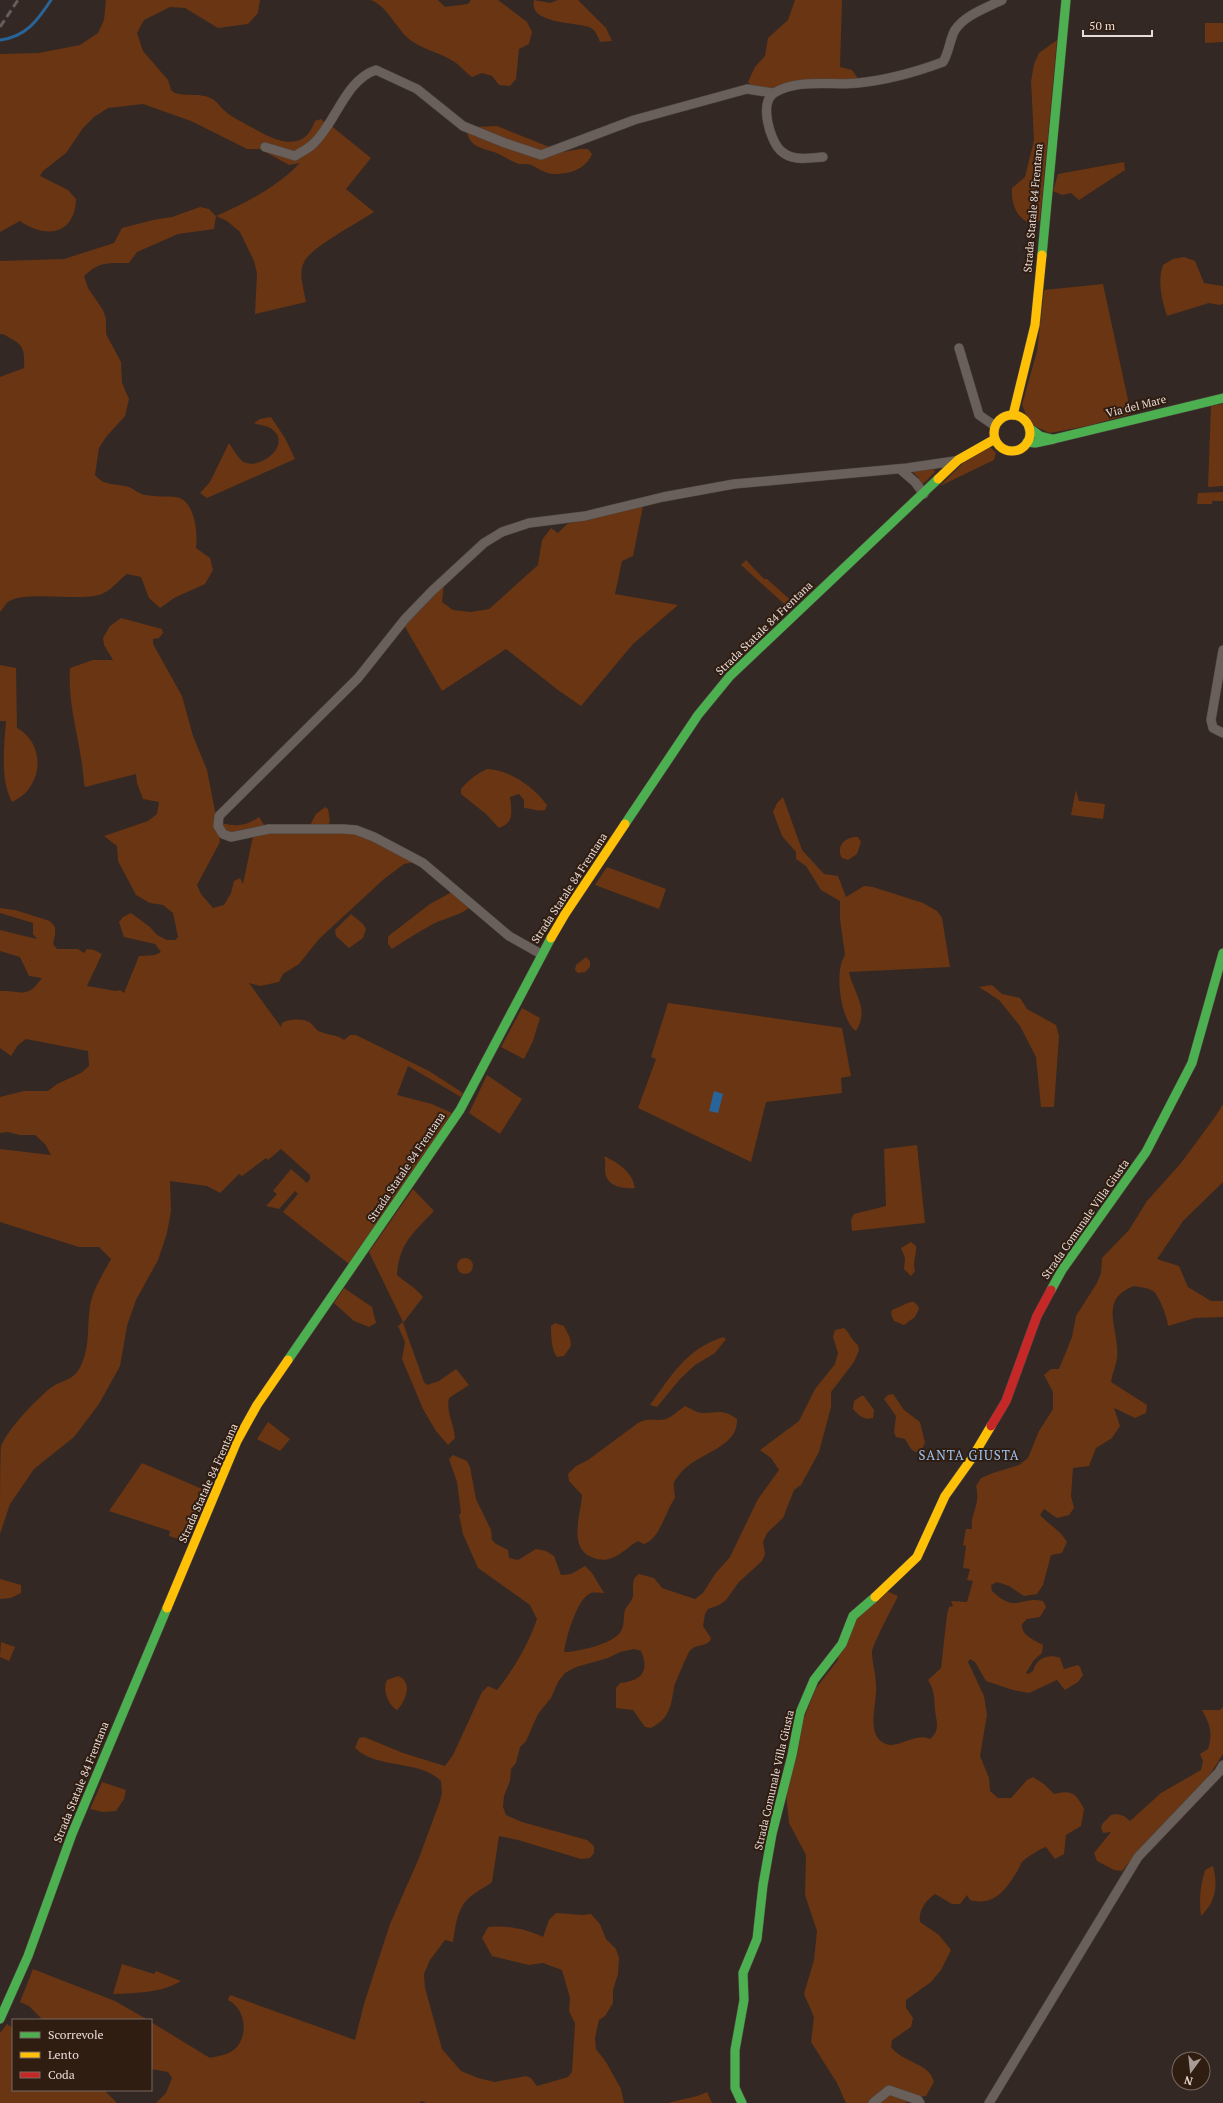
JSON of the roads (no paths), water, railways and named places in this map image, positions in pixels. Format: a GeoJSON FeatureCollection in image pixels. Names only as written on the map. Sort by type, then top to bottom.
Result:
{"type":"FeatureCollection","features":[{"type":"Feature","properties":{"kind":"main road","name":"Strada Statale 84 Frentana"},"geometry":{"type":"LineString","coordinates":[[1013,415],[1035,325],[1066,0]]}},
{"type":"Feature","properties":{"kind":"main road","name":"Via del Mare"},"geometry":{"type":"LineString","coordinates":[[1027,442],[1054,439],[1223,398]]}},
{"type":"Feature","properties":{"kind":"main road"},"geometry":{"type":"LineString","coordinates":[[1029,428],[1027,442],[1020,448],[1011,450],[1001,447],[995,439],[995,426],[1000,419],[1013,415],[1022,418],[1029,428],[1040,436],[1054,439]]}},
{"type":"Feature","properties":{"kind":"main road","name":"Strada Statale 84 Frentana"},"geometry":{"type":"LineString","coordinates":[[0,2019],[28,1956],[72,1834],[237,1441],[257,1405],[460,1110],[541,954],[647,789],[712,697],[767,640],[924,494],[958,460],[975,448],[995,439]]}},
{"type":"Feature","properties":{"kind":"main road","name":"Strada Comunale Villa Giusta"},"geometry":{"type":"LineString","coordinates":[[742,2103],[735,2088],[735,2050],[744,2000],[744,1973],[757,1939],[763,1885],[772,1834],[792,1755],[800,1713],[814,1680],[842,1644],[853,1616],[895,1580],[917,1557],[945,1496],[972,1458],[1006,1401],[1037,1316],[1062,1270],[1146,1152],[1192,1063],[1223,953]]}},
{"type":"Feature","properties":{"kind":"street"},"geometry":{"type":"LineString","coordinates":[[265,147],[295,156],[314,143],[352,88],[363,77],[376,70],[417,90],[463,126],[541,156],[634,120],[747,89],[773,93],[792,86],[857,83],[895,77],[943,62],[949,53],[955,31],[971,15],[1002,0]]}},
{"type":"Feature","properties":{"kind":"street"},"geometry":{"type":"LineString","coordinates":[[773,93],[766,107],[766,115],[776,146],[785,155],[796,159],[823,157]]}},
{"type":"Feature","properties":{"kind":"street"},"geometry":{"type":"LineString","coordinates":[[959,348],[979,414],[995,426]]}},
{"type":"Feature","properties":{"kind":"street"},"geometry":{"type":"LineString","coordinates":[[541,954],[509,936],[423,863],[374,837],[356,830],[343,829],[269,830],[231,837],[223,834],[218,826],[219,816],[358,678],[405,619],[484,543],[502,532],[529,523],[585,516],[663,497],[734,484],[900,469],[944,464],[958,460]]}},
{"type":"Feature","properties":{"kind":"street"},"geometry":{"type":"LineString","coordinates":[[900,469],[916,482],[924,494]]}},
{"type":"Feature","properties":{"kind":"street"},"geometry":{"type":"LineString","coordinates":[[1223,650],[1211,720],[1213,728],[1223,733]]}},
{"type":"Feature","properties":{"kind":"street"},"geometry":{"type":"LineString","coordinates":[[989,2103],[1138,1857],[1219,1772],[1223,1765]]}},
{"type":"Feature","properties":{"kind":"street"},"geometry":{"type":"LineString","coordinates":[[873,2103],[889,2090],[918,2100],[920,2103]]}},
{"type":"Feature","properties":{"kind":"water"},"geometry":{"type":"Polygon","coordinates":[[[714,1091],[723,1094],[718,1113],[709,1111],[714,1091]]]}},
{"type":"Feature","properties":{"kind":"waterway"},"geometry":{"type":"LineString","coordinates":[[0,40],[9,38],[24,31],[36,21],[51,0]]}},
{"type":"Feature","properties":{"kind":"railway"},"geometry":{"type":"LineString","coordinates":[[0,27],[18,0]]}},
{"type":"Feature","properties":{"kind":"district","name":"SANTA GIUSTA"},"geometry":{"type":"Point","coordinates":[969,1455]}}]}
